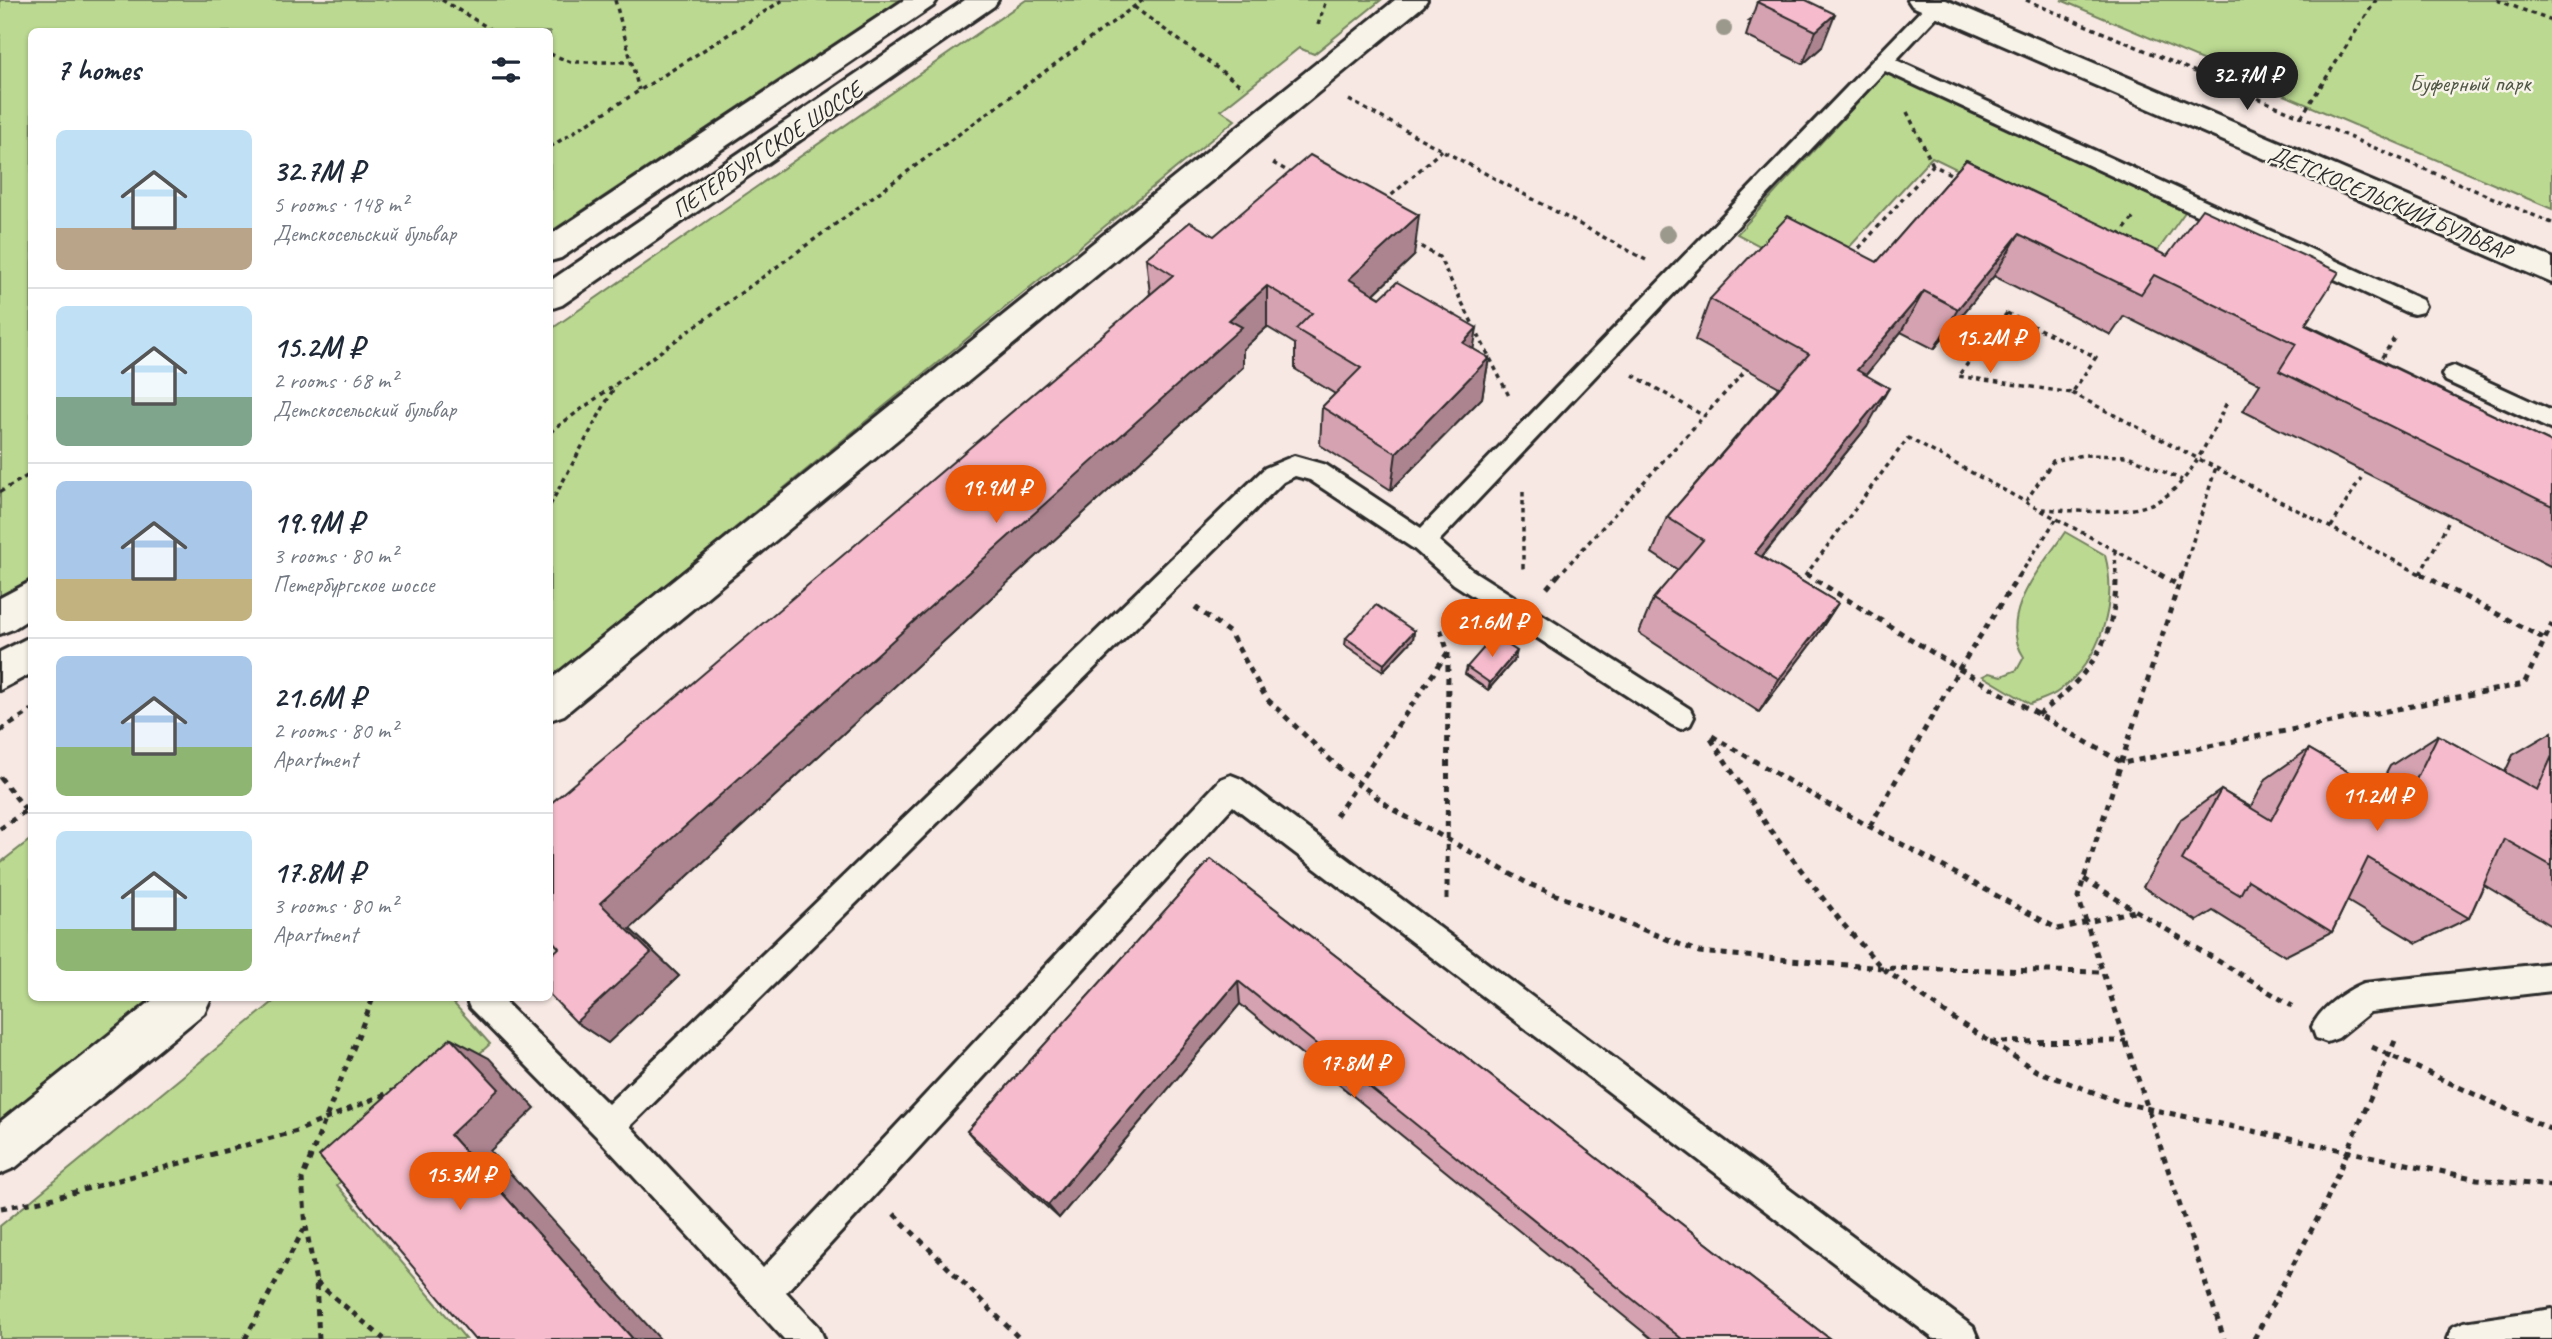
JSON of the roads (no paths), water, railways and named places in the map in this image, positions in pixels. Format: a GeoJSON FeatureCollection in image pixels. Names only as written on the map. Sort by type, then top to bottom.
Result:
{"type":"FeatureCollection","features":[{"type":"Feature","properties":{"kind":"street","name":"ПЕТЕРБУРГСКОЕ ШОССЕ"},"geometry":{"type":"LineString","coordinates":[[553,248],[923,0]]}},
{"type":"Feature","properties":{"kind":"street","name":"ПЕТЕРБУРГСКОЕ ШОССЕ"},"geometry":{"type":"LineString","coordinates":[[553,295],[984,0]]}},
{"type":"Feature","properties":{"kind":"street"},"geometry":{"type":"LineString","coordinates":[[553,702],[1413,0]]}},
{"type":"Feature","properties":{"kind":"street","name":"ДЕТСКОСЕЛЬСКИЙ БУЛЬВАР"},"geometry":{"type":"LineString","coordinates":[[1929,3],[2552,271]]}},
{"type":"Feature","properties":{"kind":"street"},"geometry":{"type":"LineString","coordinates":[[0,618],[28,600]]}},
{"type":"Feature","properties":{"kind":"street"},"geometry":{"type":"LineString","coordinates":[[0,673],[28,655]]}},
{"type":"Feature","properties":{"kind":"street"},"geometry":{"type":"LineString","coordinates":[[0,1151],[185,1001]]}},
{"type":"Feature","properties":{"kind":"lane"},"geometry":{"type":"LineString","coordinates":[[1423,542],[1883,62],[1929,3]]}},
{"type":"Feature","properties":{"kind":"lane"},"geometry":{"type":"LineString","coordinates":[[1883,62],[2414,306]]}},
{"type":"Feature","properties":{"kind":"lane"},"geometry":{"type":"LineString","coordinates":[[2454,375],[2552,421]]}},
{"type":"Feature","properties":{"kind":"lane"},"geometry":{"type":"LineString","coordinates":[[608,1126],[1274,474],[1294,466],[1317,472],[1423,542],[1463,577],[1681,717]]}},
{"type":"Feature","properties":{"kind":"lane"},"geometry":{"type":"LineString","coordinates":[[764,1293],[1231,788],[1961,1339]]}},
{"type":"Feature","properties":{"kind":"lane"},"geometry":{"type":"LineString","coordinates":[[2327,1027],[2364,998],[2552,977]]}},
{"type":"Feature","properties":{"kind":"lane"},"geometry":{"type":"LineString","coordinates":[[484,1001],[608,1126],[807,1339]]}},
{"type":"Feature","properties":{"kind":"lane"},"geometry":{"type":"LineString","coordinates":[[2464,1339],[2552,1326]]}},
{"type":"Feature","properties":{"kind":"park label","name":"Буферный парк"},"geometry":{"type":"Point","coordinates":[2470,83]}}]}
